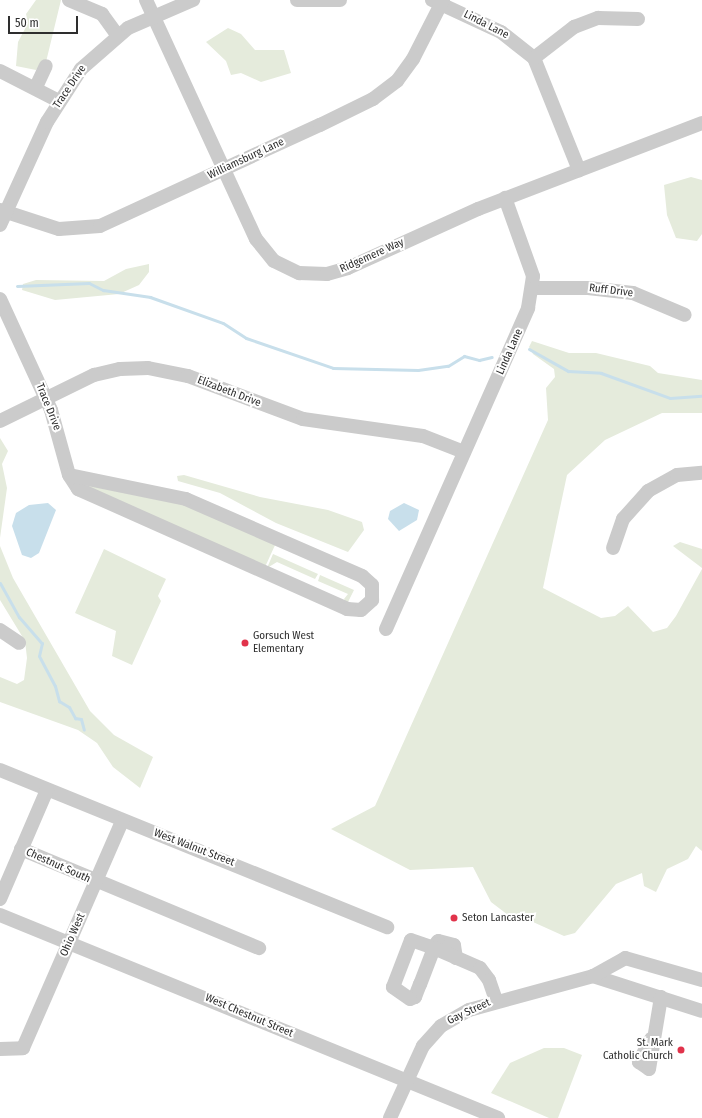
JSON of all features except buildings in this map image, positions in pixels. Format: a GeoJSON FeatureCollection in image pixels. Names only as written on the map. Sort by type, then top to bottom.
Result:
{"type":"FeatureCollection","features":[{"type":"Feature","properties":{"kind":"street"},"geometry":{"type":"LineString","coordinates":[[69,0],[102,14],[117,35]]}},
{"type":"Feature","properties":{"kind":"street","name":"Ridgemere Way"},"geometry":{"type":"LineString","coordinates":[[146,0],[262,248],[285,268],[309,275],[348,268],[505,198],[702,123]]}},
{"type":"Feature","properties":{"kind":"street","name":"Trace Drive"},"geometry":{"type":"LineString","coordinates":[[2,216],[59,101],[81,69],[117,35],[153,15],[193,0]]}},
{"type":"Feature","properties":{"kind":"street"},"geometry":{"type":"LineString","coordinates":[[297,0],[340,0]]}},
{"type":"Feature","properties":{"kind":"street","name":"Linda Lane"},"geometry":{"type":"LineString","coordinates":[[439,1],[511,37],[534,58],[579,170]]}},
{"type":"Feature","properties":{"kind":"street","name":"Williamsburg Lane"},"geometry":{"type":"LineString","coordinates":[[2,216],[44,227],[84,229],[117,219],[225,169],[387,90],[413,59],[439,1]]}},
{"type":"Feature","properties":{"kind":"street"},"geometry":{"type":"LineString","coordinates":[[534,58],[574,27],[592,20],[617,16],[638,19]]}},
{"type":"Feature","properties":{"kind":"street"},"geometry":{"type":"LineString","coordinates":[[36,87],[46,66]]}},
{"type":"Feature","properties":{"kind":"street"},"geometry":{"type":"LineString","coordinates":[[0,71],[36,87],[59,101]]}},
{"type":"Feature","properties":{"kind":"street","name":"Linda Lane"},"geometry":{"type":"LineString","coordinates":[[386,629],[521,327],[532,288],[530,263],[505,198]]}},
{"type":"Feature","properties":{"kind":"street","name":"Ruff Drive"},"geometry":{"type":"LineString","coordinates":[[532,288],[588,288],[633,293],[685,315]]}},
{"type":"Feature","properties":{"kind":"street","name":"Trace Drive"},"geometry":{"type":"LineString","coordinates":[[1,302],[46,400],[64,450],[69,475]]}},
{"type":"Feature","properties":{"kind":"street","name":"Elizabeth Drive"},"geometry":{"type":"LineString","coordinates":[[0,421],[46,400],[94,375],[120,369],[148,368],[188,376],[303,419],[423,436],[464,452]]}},
{"type":"Feature","properties":{"kind":"street"},"geometry":{"type":"LineString","coordinates":[[613,548],[623,519],[648,491],[678,475],[702,473]]}},
{"type":"Feature","properties":{"kind":"street"},"geometry":{"type":"LineString","coordinates":[[69,475],[186,499],[362,576],[372,585],[372,600],[361,610],[347,609],[86,493],[72,483],[69,475]]}},
{"type":"Feature","properties":{"kind":"street"},"geometry":{"type":"LineString","coordinates":[[0,630],[19,643]]}},
{"type":"Feature","properties":{"kind":"street","name":"West Walnut Street"},"geometry":{"type":"LineString","coordinates":[[0,770],[122,821],[387,927]]}},
{"type":"Feature","properties":{"kind":"street"},"geometry":{"type":"LineString","coordinates":[[0,900],[47,790]]}},
{"type":"Feature","properties":{"kind":"street","name":"Ohio West"},"geometry":{"type":"LineString","coordinates":[[0,1049],[23,1048],[122,821]]}},
{"type":"Feature","properties":{"kind":"street","name":"Chestnut South"},"geometry":{"type":"LineString","coordinates":[[21,849],[96,883],[259,948]]}},
{"type":"Feature","properties":{"kind":"street","name":"West Chestnut Street"},"geometry":{"type":"LineString","coordinates":[[0,915],[70,941],[498,1118]]}},
{"type":"Feature","properties":{"kind":"street"},"geometry":{"type":"LineString","coordinates":[[434,948],[480,968],[490,980],[496,1000]]}},
{"type":"Feature","properties":{"kind":"street"},"geometry":{"type":"LineString","coordinates":[[593,976],[626,958],[702,980]]}},
{"type":"Feature","properties":{"kind":"street"},"geometry":{"type":"LineString","coordinates":[[593,976],[702,1011]]}},
{"type":"Feature","properties":{"kind":"street","name":"Gay Street"},"geometry":{"type":"LineString","coordinates":[[390,1118],[405,1080],[423,1046],[441,1026],[496,1000],[593,976]]}},
{"type":"Feature","properties":{"kind":"street"},"geometry":{"type":"LineString","coordinates":[[651,1039],[660,997]]}},
{"type":"Feature","properties":{"kind":"green space"},"geometry":{"type":"Polygon","coordinates":[[[36,0],[61,0],[46,62],[36,70],[16,66],[18,42],[28,23],[26,14],[36,0]]]}},
{"type":"Feature","properties":{"kind":"green space"},"geometry":{"type":"Polygon","coordinates":[[[228,28],[241,34],[255,50],[284,50],[291,73],[261,82],[241,73],[231,75],[226,61],[206,42],[228,28]]]}},
{"type":"Feature","properties":{"kind":"green space"},"geometry":{"type":"Polygon","coordinates":[[[691,177],[702,180],[702,234],[697,241],[676,238],[667,215],[664,185],[691,177]]]}},
{"type":"Feature","properties":{"kind":"green space"},"geometry":{"type":"Polygon","coordinates":[[[149,264],[149,272],[139,285],[119,294],[55,300],[22,290],[23,284],[36,280],[104,281],[126,269],[149,264]]]}},
{"type":"Feature","properties":{"kind":"green space"},"geometry":{"type":"Polygon","coordinates":[[[532,341],[569,353],[596,353],[650,366],[658,373],[702,380],[702,413],[662,413],[605,440],[567,475],[543,588],[601,618],[615,616],[628,606],[653,632],[667,628],[676,616],[702,569],[702,851],[696,846],[688,859],[667,869],[656,892],[644,886],[642,873],[616,884],[575,933],[564,936],[533,922],[516,921],[491,902],[473,867],[410,870],[331,829],[375,806],[548,420],[546,388],[555,377],[554,369],[533,354],[529,347],[532,341]]]}},
{"type":"Feature","properties":{"kind":"green space"},"geometry":{"type":"Polygon","coordinates":[[[0,438],[8,451],[2,464],[7,488],[0,538],[0,438]]]}},
{"type":"Feature","properties":{"kind":"green space"},"geometry":{"type":"Polygon","coordinates":[[[184,475],[260,497],[328,510],[362,522],[364,530],[348,552],[276,523],[220,493],[178,481],[177,476],[184,475]]]}},
{"type":"Feature","properties":{"kind":"green space"},"geometry":{"type":"Polygon","coordinates":[[[86,483],[181,502],[276,543],[265,567],[89,488],[86,483]]]}},
{"type":"Feature","properties":{"kind":"green space"},"geometry":{"type":"Polygon","coordinates":[[[680,542],[702,549],[702,568],[673,546],[680,542]]]}},
{"type":"Feature","properties":{"kind":"green space"},"geometry":{"type":"Polygon","coordinates":[[[0,546],[13,578],[90,711],[114,735],[153,757],[140,788],[113,767],[97,743],[78,730],[0,702],[0,677],[17,684],[24,680],[27,658],[25,641],[0,600],[0,546]]]}},
{"type":"Feature","properties":{"kind":"green space"},"geometry":{"type":"Polygon","coordinates":[[[104,549],[166,579],[158,596],[161,601],[132,665],[112,656],[116,631],[75,613],[104,549]]]}},
{"type":"Feature","properties":{"kind":"green space"},"geometry":{"type":"Polygon","coordinates":[[[273,554],[318,574],[315,579],[277,562],[267,568],[273,554]]]}},
{"type":"Feature","properties":{"kind":"green space"},"geometry":{"type":"Polygon","coordinates":[[[320,575],[354,590],[347,604],[344,599],[348,594],[318,581],[320,575]]]}},
{"type":"Feature","properties":{"kind":"green space"},"geometry":{"type":"Polygon","coordinates":[[[544,1048],[564,1048],[582,1055],[558,1118],[549,1118],[491,1093],[510,1063],[544,1048]]]}},
{"type":"Feature","properties":{"kind":"water"},"geometry":{"type":"Polygon","coordinates":[[[48,503],[56,510],[39,553],[31,558],[22,555],[12,526],[16,513],[29,505],[48,503]]]}},
{"type":"Feature","properties":{"kind":"water"},"geometry":{"type":"Polygon","coordinates":[[[404,503],[419,510],[417,520],[399,531],[388,519],[390,511],[404,503]]]}},
{"type":"Feature","properties":{"kind":"waterway"},"geometry":{"type":"LineString","coordinates":[[17,286],[89,283],[103,290],[150,297],[223,323],[246,338],[333,368],[418,370],[448,366],[464,356],[479,360],[492,357]]}},
{"type":"Feature","properties":{"kind":"waterway"},"geometry":{"type":"LineString","coordinates":[[529,349],[568,371],[601,373],[670,398],[702,396]]}},
{"type":"Feature","properties":{"kind":"waterway"},"geometry":{"type":"LineString","coordinates":[[0,583],[19,617],[42,643],[39,656],[55,686],[59,701],[69,707],[75,718],[81,719],[84,730]]}},
{"type":"Feature","properties":{"kind":"place","name":"Gorsuch West Elementary"},"geometry":{"type":"Point","coordinates":[245,643]}},
{"type":"Feature","properties":{"kind":"place","name":"Seton Lancaster"},"geometry":{"type":"Point","coordinates":[454,918]}},
{"type":"Feature","properties":{"kind":"place","name":"St. Mark Catholic Church"},"geometry":{"type":"Point","coordinates":[681,1050]}}]}
